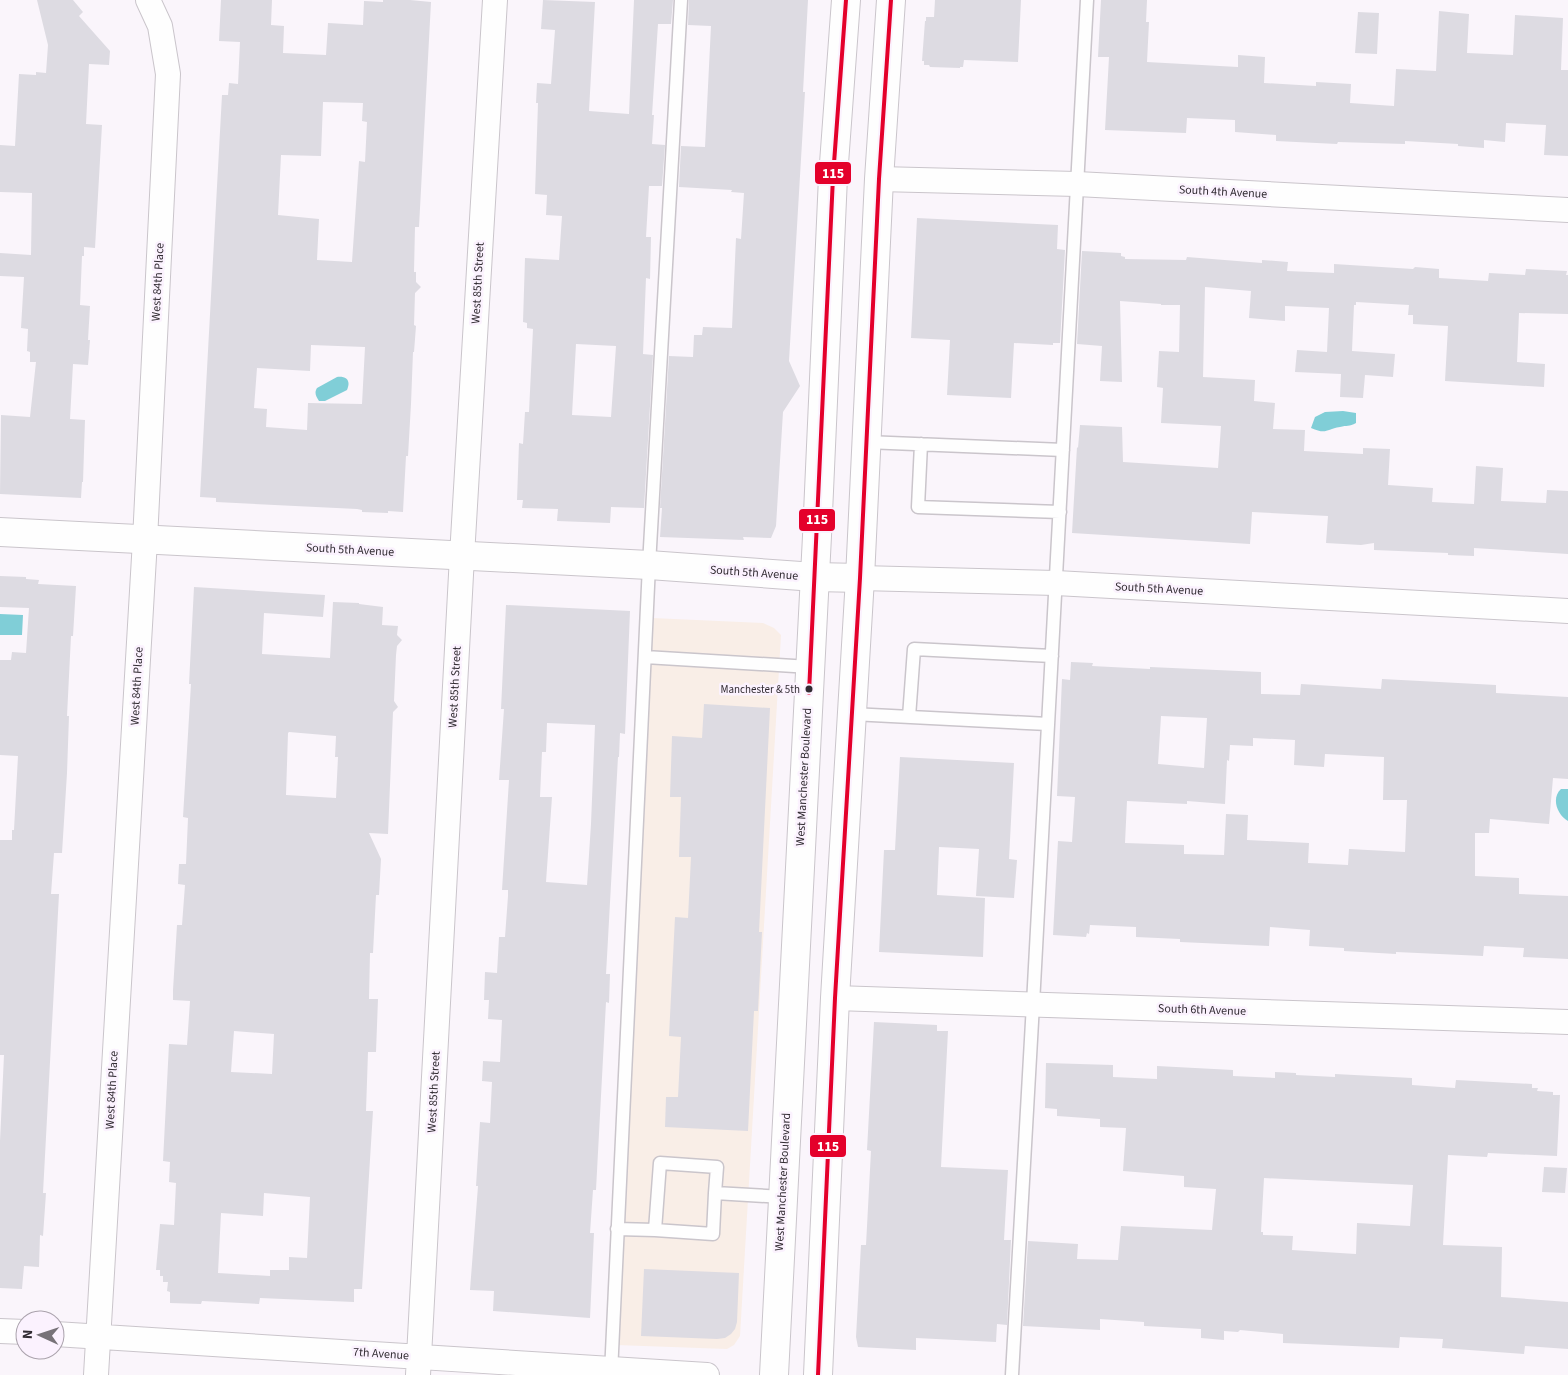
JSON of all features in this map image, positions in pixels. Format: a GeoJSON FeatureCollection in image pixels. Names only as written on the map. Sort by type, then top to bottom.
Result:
{"type":"FeatureCollection","features":[{"type":"Feature","properties":{"kind":"main road","name":"West Manchester Boulevard"},"geometry":{"type":"LineString","coordinates":[[774,1375],[834,177],[846,0]]}},
{"type":"Feature","properties":{"kind":"main road"},"geometry":{"type":"LineString","coordinates":[[818,1375],[835,998],[860,578],[879,178],[890,0]]}},
{"type":"Feature","properties":{"kind":"main road","name":"South 5th Avenue"},"geometry":{"type":"LineString","coordinates":[[0,532],[649,565],[815,577],[860,578]]}},
{"type":"Feature","properties":{"kind":"street","name":"West 84th Place"},"geometry":{"type":"LineString","coordinates":[[96,1375],[145,540],[168,74],[160,26],[148,0]]}},
{"type":"Feature","properties":{"kind":"street","name":"West 85th Street"},"geometry":{"type":"LineString","coordinates":[[419,1366],[462,556],[495,0]]}},
{"type":"Feature","properties":{"kind":"street","name":"South 4th Avenue"},"geometry":{"type":"LineString","coordinates":[[879,178],[1077,184],[1568,210]]}},
{"type":"Feature","properties":{"kind":"street","name":"South 5th Avenue"},"geometry":{"type":"LineString","coordinates":[[860,578],[1056,583],[1568,610]]}},
{"type":"Feature","properties":{"kind":"street","name":"South 6th Avenue"},"geometry":{"type":"LineString","coordinates":[[835,998],[1568,1022]]}},
{"type":"Feature","properties":{"kind":"street"},"geometry":{"type":"LineString","coordinates":[[0,1331],[15,1332]]}},
{"type":"Feature","properties":{"kind":"street","name":"7th Avenue"},"geometry":{"type":"LineString","coordinates":[[65,1335],[419,1366],[693,1375]]}},
{"type":"Feature","properties":{"kind":"lane"},"geometry":{"type":"LineString","coordinates":[[611,1372],[649,565],[681,0]]}},
{"type":"Feature","properties":{"kind":"lane"},"geometry":{"type":"LineString","coordinates":[[1012,1375],[1087,0]]}},
{"type":"Feature","properties":{"kind":"lane"},"geometry":{"type":"LineString","coordinates":[[866,442],[1063,450]]}},
{"type":"Feature","properties":{"kind":"lane"},"geometry":{"type":"LineString","coordinates":[[921,444],[918,507],[1060,512]]}},
{"type":"Feature","properties":{"kind":"lane"},"geometry":{"type":"LineString","coordinates":[[910,716],[914,649],[1052,656]]}},
{"type":"Feature","properties":{"kind":"lane"},"geometry":{"type":"LineString","coordinates":[[645,657],[810,667]]}},
{"type":"Feature","properties":{"kind":"lane"},"geometry":{"type":"LineString","coordinates":[[852,714],[1048,724]]}},
{"type":"Feature","properties":{"kind":"lane"},"geometry":{"type":"LineString","coordinates":[[617,1228],[713,1234],[716,1167],[660,1164],[655,1230]]}},
{"type":"Feature","properties":{"kind":"lane"},"geometry":{"type":"LineString","coordinates":[[715,1193],[783,1197]]}},
{"type":"Feature","properties":{"kind":"shaded area"},"geometry":{"type":"Polygon","coordinates":[[[652,618],[763,623],[774,628],[781,635],[740,1336],[734,1345],[727,1349],[616,1345],[652,618]]]}},
{"type":"Feature","properties":{"kind":"water"},"geometry":{"type":"Polygon","coordinates":[[[337,377],[346,378],[349,384],[347,390],[325,401],[319,401],[316,394],[317,388],[337,377]]]}},
{"type":"Feature","properties":{"kind":"water"},"geometry":{"type":"Polygon","coordinates":[[[1343,411],[1356,413],[1356,423],[1324,431],[1311,428],[1315,417],[1325,412],[1343,411]]]}},
{"type":"Feature","properties":{"kind":"water"},"geometry":{"type":"Polygon","coordinates":[[[0,614],[23,615],[22,635],[0,635],[0,614]]]}},
{"type":"Feature","properties":{"kind":"water"},"geometry":{"type":"Polygon","coordinates":[[[1561,789],[1568,789],[1568,821],[1558,811],[1556,797],[1561,789]]]}},
{"type":"Feature","properties":{"kind":"building"},"geometry":{"type":"Polygon","coordinates":[[[37,0],[73,0],[83,12],[79,16],[110,51],[109,65],[89,64],[86,124],[102,125],[95,248],[84,247],[84,256],[82,256],[80,305],[90,306],[88,365],[73,364],[70,419],[85,420],[81,498],[0,494],[1,415],[30,417],[36,362],[30,362],[30,352],[27,351],[28,329],[21,328],[24,277],[0,276],[0,253],[31,255],[32,193],[0,192],[0,145],[15,146],[19,74],[36,75],[36,72],[46,73],[48,45],[37,0]]]}},
{"type":"Feature","properties":{"kind":"building"},"geometry":{"type":"Polygon","coordinates":[[[221,0],[272,0],[271,25],[284,26],[283,53],[326,55],[328,23],[363,25],[364,1],[410,0],[431,2],[419,227],[415,227],[414,272],[416,272],[416,282],[421,287],[415,293],[414,325],[416,326],[403,512],[362,512],[362,510],[357,509],[216,502],[216,498],[200,497],[222,95],[228,95],[229,83],[238,84],[240,42],[219,41],[221,0]],[[323,102],[321,156],[281,155],[278,215],[319,219],[317,260],[352,262],[359,161],[365,162],[367,122],[362,121],[363,103],[323,102]],[[311,345],[310,371],[257,368],[254,408],[267,409],[266,427],[307,430],[308,403],[362,404],[365,347],[311,345]]]}},
{"type":"Feature","properties":{"kind":"building"},"geometry":{"type":"Polygon","coordinates":[[[543,0],[595,2],[589,111],[629,114],[634,0],[673,0],[671,24],[658,24],[652,115],[654,115],[652,144],[665,145],[662,186],[649,186],[646,237],[651,237],[650,279],[646,278],[643,354],[653,355],[644,508],[611,507],[610,523],[557,521],[558,509],[522,508],[523,500],[517,500],[519,443],[523,444],[525,412],[529,412],[533,329],[527,328],[527,323],[523,322],[525,258],[559,260],[562,216],[546,215],[547,195],[535,194],[537,83],[551,84],[555,30],[541,29],[543,0]],[[576,344],[572,415],[611,417],[616,346],[576,344]]]}},
{"type":"Feature","properties":{"kind":"building"},"geometry":{"type":"Polygon","coordinates":[[[689,0],[808,0],[803,92],[805,92],[789,361],[800,386],[783,412],[776,526],[771,538],[743,537],[744,540],[660,537],[669,356],[693,357],[694,335],[702,335],[703,327],[732,328],[736,238],[741,239],[744,193],[731,192],[732,190],[679,187],[681,146],[705,147],[711,26],[688,25],[689,0]]]}},
{"type":"Feature","properties":{"kind":"building"},"geometry":{"type":"Polygon","coordinates":[[[935,0],[1021,0],[1018,62],[964,60],[963,67],[960,68],[924,65],[924,61],[922,61],[925,21],[926,17],[934,17],[935,0]]]}},
{"type":"Feature","properties":{"kind":"building"},"geometry":{"type":"Polygon","coordinates":[[[1101,0],[1147,0],[1146,22],[1149,22],[1147,62],[1238,67],[1238,55],[1265,57],[1264,83],[1316,86],[1316,82],[1351,84],[1350,103],[1394,106],[1396,69],[1436,71],[1439,11],[1469,14],[1467,53],[1513,55],[1515,15],[1563,18],[1561,70],[1568,70],[1568,156],[1544,155],[1546,125],[1506,123],[1505,142],[1484,140],[1484,148],[1458,146],[1458,144],[1405,141],[1405,144],[1338,142],[1337,144],[1276,141],[1276,135],[1235,132],[1235,120],[1187,118],[1186,133],[1105,130],[1109,57],[1098,57],[1101,0]]]}},
{"type":"Feature","properties":{"kind":"building"},"geometry":{"type":"Polygon","coordinates":[[[1358,12],[1379,13],[1377,54],[1355,53],[1358,12]]]}},
{"type":"Feature","properties":{"kind":"building"},"geometry":{"type":"Polygon","coordinates":[[[917,218],[1058,225],[1057,249],[1065,250],[1060,343],[1053,343],[1053,345],[1014,343],[1011,398],[947,395],[950,340],[911,338],[917,218]]]}},
{"type":"Feature","properties":{"kind":"building"},"geometry":{"type":"Polygon","coordinates":[[[1082,251],[1121,253],[1121,256],[1125,257],[1125,259],[1186,260],[1187,257],[1262,263],[1262,260],[1288,262],[1287,271],[1334,273],[1334,264],[1413,269],[1415,267],[1439,269],[1439,278],[1488,281],[1489,273],[1525,275],[1526,269],[1567,271],[1568,314],[1519,313],[1517,362],[1545,364],[1544,387],[1445,381],[1448,326],[1413,324],[1413,315],[1408,315],[1409,305],[1356,302],[1356,305],[1354,305],[1352,351],[1395,354],[1393,377],[1365,375],[1363,398],[1340,397],[1341,374],[1295,372],[1297,350],[1327,352],[1329,308],[1285,306],[1285,321],[1249,318],[1251,291],[1205,287],[1203,377],[1255,380],[1254,401],[1275,403],[1273,429],[1305,430],[1304,451],[1363,454],[1363,448],[1390,449],[1388,485],[1433,488],[1432,502],[1474,504],[1476,466],[1503,468],[1501,501],[1546,503],[1547,490],[1568,491],[1568,554],[1474,548],[1474,556],[1374,550],[1374,543],[1361,545],[1326,543],[1328,516],[1252,512],[1250,544],[1072,533],[1080,425],[1122,427],[1123,462],[1218,468],[1221,426],[1161,423],[1163,388],[1157,387],[1159,351],[1179,352],[1180,305],[1120,301],[1122,382],[1100,381],[1102,346],[1077,344],[1082,251]]]}},
{"type":"Feature","properties":{"kind":"building"},"geometry":{"type":"Polygon","coordinates":[[[0,576],[26,577],[26,579],[39,580],[38,584],[76,586],[73,636],[71,636],[67,716],[69,716],[67,773],[62,853],[54,853],[51,894],[59,894],[43,1193],[46,1193],[43,1236],[40,1235],[39,1267],[24,1266],[22,1289],[0,1288],[0,1141],[4,1055],[0,1055],[0,840],[12,840],[18,756],[0,755],[0,660],[11,660],[12,652],[26,653],[29,608],[0,607],[0,576]]]}},
{"type":"Feature","properties":{"kind":"building"},"geometry":{"type":"Polygon","coordinates":[[[194,587],[325,595],[323,617],[264,613],[262,654],[330,658],[333,602],[359,603],[383,607],[382,625],[398,626],[397,635],[402,640],[397,646],[396,655],[394,701],[398,707],[393,712],[388,834],[369,833],[381,859],[379,895],[376,895],[373,953],[370,953],[369,999],[378,999],[376,1052],[368,1052],[366,1111],[373,1111],[362,1289],[354,1289],[354,1302],[260,1298],[259,1304],[202,1301],[201,1304],[170,1303],[170,1292],[167,1291],[168,1282],[163,1282],[160,1270],[156,1270],[160,1224],[174,1225],[176,1183],[169,1182],[170,1162],[163,1161],[169,1044],[187,1045],[190,1001],[173,1000],[177,925],[182,925],[185,885],[178,884],[179,864],[186,864],[188,818],[183,817],[191,684],[189,684],[194,587]],[[289,732],[286,795],[336,798],[338,757],[335,757],[336,736],[289,732]],[[234,1031],[231,1072],[272,1074],[274,1034],[234,1031]],[[264,1193],[263,1216],[221,1213],[218,1273],[270,1276],[270,1270],[289,1270],[289,1257],[307,1258],[310,1197],[264,1193]]]}},
{"type":"Feature","properties":{"kind":"building"},"geometry":{"type":"Polygon","coordinates":[[[506,605],[630,611],[625,734],[620,733],[618,757],[606,974],[610,974],[609,1003],[606,1002],[596,1190],[593,1190],[590,1233],[594,1233],[590,1318],[493,1311],[494,1291],[470,1290],[478,1186],[476,1186],[480,1122],[490,1123],[492,1082],[482,1081],[483,1061],[500,1062],[502,1020],[488,1019],[489,1000],[484,1000],[485,972],[497,973],[499,937],[505,937],[508,896],[508,890],[502,890],[509,780],[499,780],[504,709],[501,709],[506,605]],[[547,723],[546,752],[542,752],[540,797],[552,797],[546,882],[587,885],[595,725],[547,723]]]}},
{"type":"Feature","properties":{"kind":"building"},"geometry":{"type":"Polygon","coordinates":[[[1071,662],[1093,663],[1092,666],[1261,672],[1261,694],[1300,695],[1301,684],[1381,689],[1382,679],[1496,685],[1496,693],[1568,697],[1568,779],[1553,778],[1549,824],[1490,819],[1489,833],[1475,833],[1475,876],[1519,878],[1519,894],[1568,896],[1568,959],[1523,957],[1524,948],[1484,946],[1483,956],[1344,951],[1344,948],[1309,946],[1310,930],[1270,927],[1269,946],[1180,942],[1180,939],[1136,937],[1136,927],[1090,925],[1089,934],[1087,933],[1086,937],[1053,935],[1058,841],[1072,842],[1075,797],[1057,796],[1062,679],[1070,680],[1071,662]],[[1161,716],[1158,764],[1204,768],[1207,718],[1161,716]],[[1253,738],[1253,746],[1230,745],[1229,761],[1227,760],[1225,804],[1187,801],[1187,804],[1127,801],[1125,843],[1184,845],[1184,854],[1224,855],[1226,814],[1248,815],[1247,840],[1309,843],[1308,863],[1348,865],[1349,849],[1405,852],[1407,800],[1383,800],[1384,757],[1325,754],[1324,767],[1294,765],[1295,740],[1253,738]]]}},
{"type":"Feature","properties":{"kind":"building"},"geometry":{"type":"Polygon","coordinates":[[[704,704],[770,708],[759,932],[762,932],[758,1011],[754,1011],[748,1131],[665,1127],[666,1097],[678,1097],[681,1037],[669,1036],[675,917],[688,918],[691,857],[679,857],[681,797],[670,797],[672,736],[702,738],[704,704]]]}},
{"type":"Feature","properties":{"kind":"building"},"geometry":{"type":"Polygon","coordinates":[[[900,757],[1014,763],[1009,859],[1017,860],[1014,898],[976,896],[979,849],[939,847],[937,895],[985,898],[983,957],[879,952],[884,850],[895,850],[900,757]]]}},
{"type":"Feature","properties":{"kind":"building"},"geometry":{"type":"Polygon","coordinates":[[[874,1022],[937,1025],[937,1031],[948,1031],[941,1167],[1008,1170],[1004,1240],[1011,1240],[1007,1325],[997,1324],[996,1342],[916,1338],[916,1350],[858,1347],[856,1337],[861,1245],[866,1245],[871,1151],[867,1150],[874,1022]]]}},
{"type":"Feature","properties":{"kind":"building"},"geometry":{"type":"Polygon","coordinates":[[[1046,1063],[1113,1065],[1113,1077],[1157,1079],[1157,1066],[1233,1070],[1233,1076],[1275,1078],[1275,1072],[1335,1077],[1335,1074],[1412,1078],[1412,1085],[1455,1088],[1456,1080],[1532,1084],[1532,1088],[1538,1088],[1537,1091],[1553,1092],[1553,1095],[1560,1095],[1557,1156],[1488,1153],[1487,1157],[1448,1155],[1443,1245],[1502,1247],[1501,1297],[1568,1302],[1568,1349],[1525,1346],[1524,1354],[1442,1348],[1443,1339],[1400,1337],[1399,1348],[1283,1343],[1283,1334],[1240,1330],[1238,1332],[1224,1331],[1224,1340],[1201,1338],[1201,1329],[1144,1326],[1144,1322],[1100,1319],[1100,1330],[1023,1326],[1028,1241],[1078,1244],[1077,1259],[1118,1260],[1121,1226],[1212,1230],[1216,1189],[1184,1187],[1184,1176],[1123,1171],[1126,1128],[1100,1127],[1100,1119],[1057,1116],[1057,1109],[1045,1108],[1046,1063]],[[1264,1178],[1261,1232],[1263,1232],[1263,1235],[1293,1236],[1292,1250],[1356,1254],[1357,1223],[1410,1226],[1413,1185],[1264,1178]]]}},
{"type":"Feature","properties":{"kind":"building"},"geometry":{"type":"Polygon","coordinates":[[[1544,1167],[1567,1168],[1565,1193],[1542,1192],[1544,1167]]]}},
{"type":"Feature","properties":{"kind":"building"},"geometry":{"type":"Polygon","coordinates":[[[644,1269],[739,1273],[735,1329],[725,1338],[717,1339],[641,1336],[644,1269]]]}},
{"type":"Feature","properties":{"kind":"transit line","name":"115"},"geometry":{"type":"LineString","coordinates":[[809,693],[833,177],[846,0]]}},
{"type":"Feature","properties":{"kind":"transit line","name":"115"},"geometry":{"type":"LineString","coordinates":[[818,1375],[835,998],[860,578],[879,179],[891,0]]}},
{"type":"Feature","properties":{"kind":"place","name":"Manchester & 5th"},"geometry":{"type":"Point","coordinates":[809,689]}}]}
